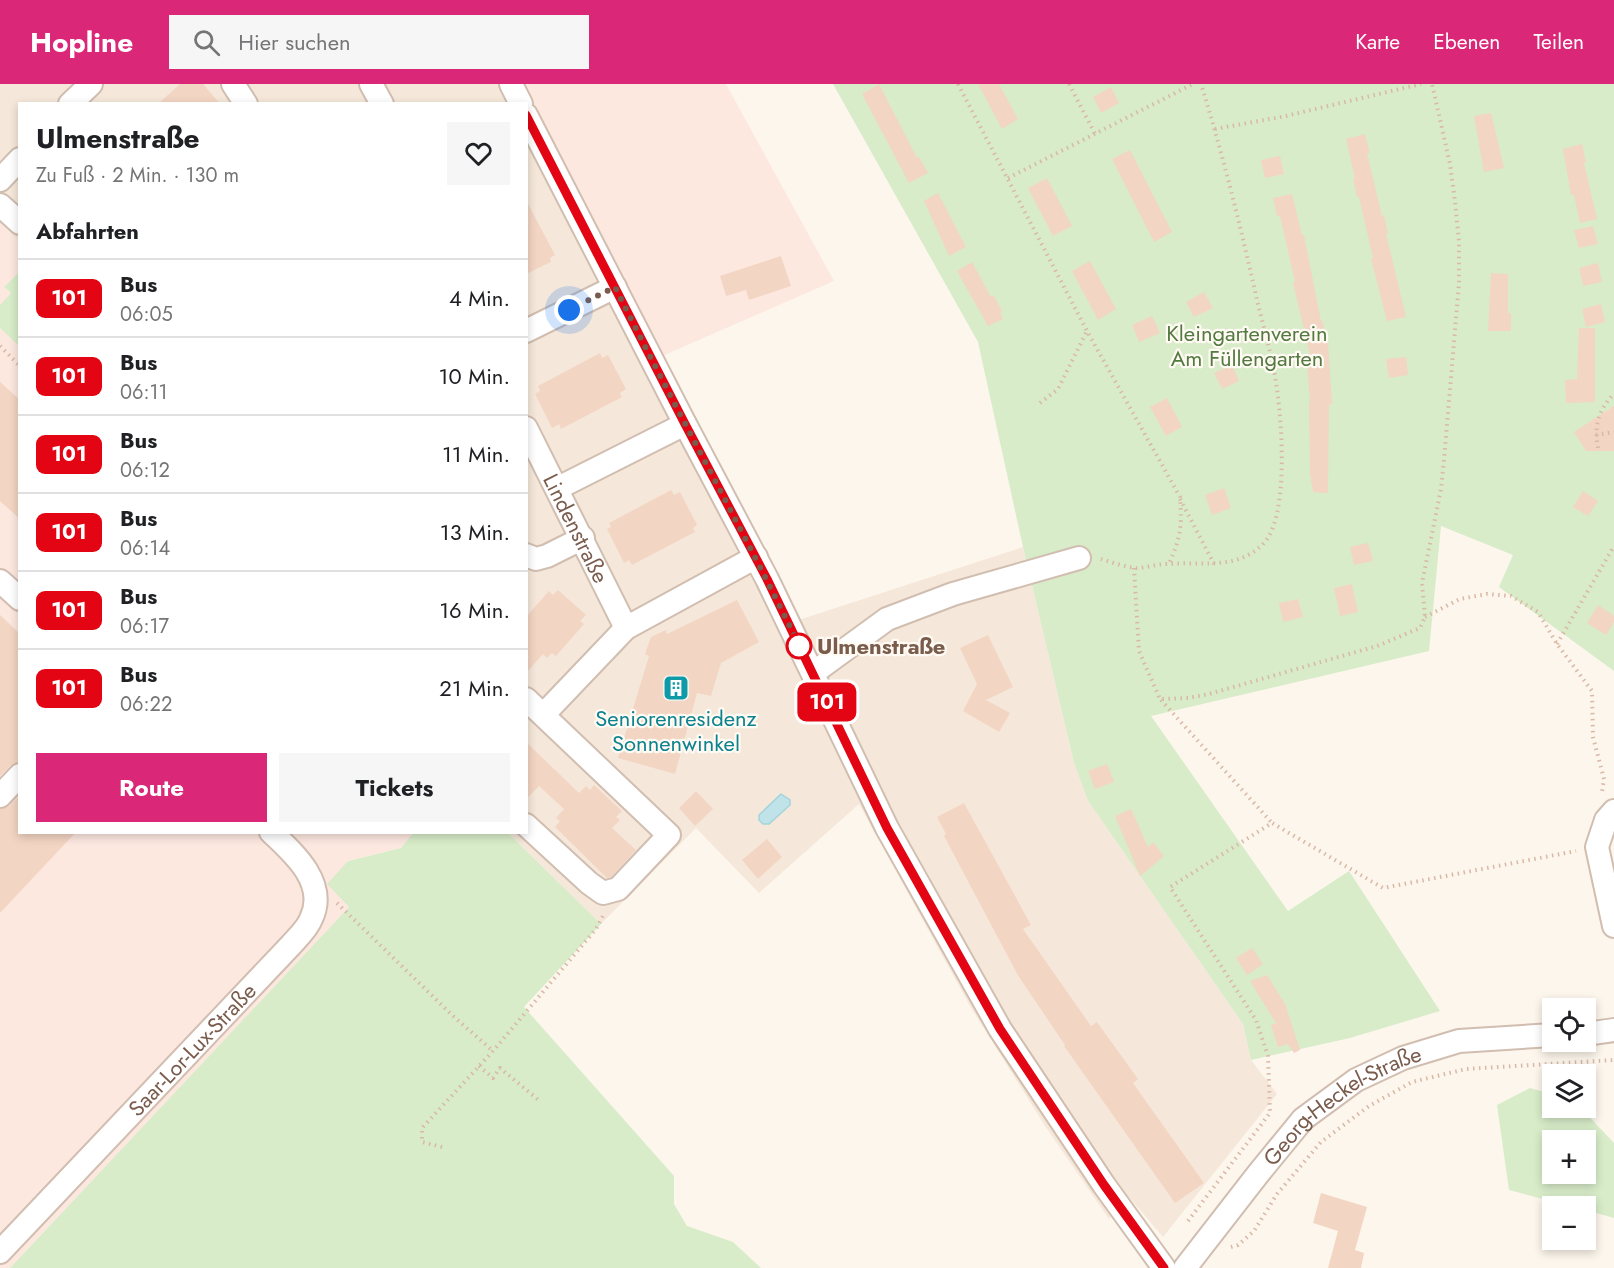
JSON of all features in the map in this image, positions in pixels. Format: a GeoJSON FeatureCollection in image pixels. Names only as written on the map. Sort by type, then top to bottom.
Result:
{"type":"FeatureCollection","features":[{"type":"Feature","properties":{"kind":"street"},"geometry":{"type":"LineString","coordinates":[[72,102],[91,84]]}},
{"type":"Feature","properties":{"kind":"street"},"geometry":{"type":"LineString","coordinates":[[233,84],[245,102]]}},
{"type":"Feature","properties":{"kind":"street"},"geometry":{"type":"LineString","coordinates":[[371,84],[381,102]]}},
{"type":"Feature","properties":{"kind":"street"},"geometry":{"type":"LineString","coordinates":[[510,84],[519,102]]}},
{"type":"Feature","properties":{"kind":"street"},"geometry":{"type":"LineString","coordinates":[[528,119],[756,557],[887,828],[1000,1029],[1104,1185],[1164,1268]]}},
{"type":"Feature","properties":{"kind":"street"},"geometry":{"type":"LineString","coordinates":[[0,180],[18,161]]}},
{"type":"Feature","properties":{"kind":"street"},"geometry":{"type":"LineString","coordinates":[[0,205],[18,221]]}},
{"type":"Feature","properties":{"kind":"street"},"geometry":{"type":"LineString","coordinates":[[528,330],[615,287]]}},
{"type":"Feature","properties":{"kind":"street"},"geometry":{"type":"LineString","coordinates":[[558,488],[685,424]]}},
{"type":"Feature","properties":{"kind":"street","name":"Lindenstraße"},"geometry":{"type":"LineString","coordinates":[[528,432],[626,628]]}},
{"type":"Feature","properties":{"kind":"street"},"geometry":{"type":"LineString","coordinates":[[528,556],[536,559],[547,556],[583,538]]}},
{"type":"Feature","properties":{"kind":"street"},"geometry":{"type":"LineString","coordinates":[[544,714],[626,628],[756,557]]}},
{"type":"Feature","properties":{"kind":"street"},"geometry":{"type":"LineString","coordinates":[[813,673],[887,619],[953,594],[1079,558]]}},
{"type":"Feature","properties":{"kind":"street"},"geometry":{"type":"LineString","coordinates":[[0,581],[18,596]]}},
{"type":"Feature","properties":{"kind":"street"},"geometry":{"type":"LineString","coordinates":[[528,701],[669,835],[618,889],[603,893],[589,884],[528,827]]}},
{"type":"Feature","properties":{"kind":"street"},"geometry":{"type":"LineString","coordinates":[[0,796],[18,777]]}},
{"type":"Feature","properties":{"kind":"street"},"geometry":{"type":"LineString","coordinates":[[1608,806],[1597,847],[1614,926]]}},
{"type":"Feature","properties":{"kind":"street"},"geometry":{"type":"LineString","coordinates":[[274,834],[294,853],[309,872],[314,887]]}},
{"type":"Feature","properties":{"kind":"street","name":"Saar-Lor-Lux-Straße"},"geometry":{"type":"LineString","coordinates":[[0,1252],[291,945],[312,919],[315,902],[314,887]]}},
{"type":"Feature","properties":{"kind":"street"},"geometry":{"type":"LineString","coordinates":[[1596,1033],[1614,1030]]}},
{"type":"Feature","properties":{"kind":"street","name":"Georg-Heckel-Straße"},"geometry":{"type":"LineString","coordinates":[[1185,1268],[1303,1119],[1356,1080],[1403,1058],[1459,1041],[1542,1036]]}},
{"type":"Feature","properties":{"kind":"path"},"geometry":{"type":"LineString","coordinates":[[958,84],[1087,331],[1180,497],[1214,564]]}},
{"type":"Feature","properties":{"kind":"path"},"geometry":{"type":"LineString","coordinates":[[1069,84],[1095,134]]}},
{"type":"Feature","properties":{"kind":"path"},"geometry":{"type":"LineString","coordinates":[[1008,178],[1192,84]]}},
{"type":"Feature","properties":{"kind":"path"},"geometry":{"type":"LineString","coordinates":[[1079,558],[1094,557],[1134,568],[1169,564],[1231,562],[1249,555],[1264,543],[1273,528],[1278,513],[1281,446],[1277,387],[1215,129],[1201,84]]}},
{"type":"Feature","properties":{"kind":"path"},"geometry":{"type":"LineString","coordinates":[[1215,129],[1287,116],[1421,84]]}},
{"type":"Feature","properties":{"kind":"path"},"geometry":{"type":"LineString","coordinates":[[1160,699],[1188,698],[1209,694],[1377,646],[1419,628],[1425,617],[1422,583],[1442,480],[1452,390],[1459,273],[1455,201],[1432,84]]}},
{"type":"Feature","properties":{"kind":"path"},"geometry":{"type":"LineString","coordinates":[[1040,403],[1058,389],[1087,331]]}},
{"type":"Feature","properties":{"kind":"path"},"geometry":{"type":"LineString","coordinates":[[0,346],[18,364]]}},
{"type":"Feature","properties":{"kind":"path"},"geometry":{"type":"LineString","coordinates":[[1598,448],[1596,435],[1602,406],[1614,394]]}},
{"type":"Feature","properties":{"kind":"path"},"geometry":{"type":"LineString","coordinates":[[1596,435],[1614,432]]}},
{"type":"Feature","properties":{"kind":"path"},"geometry":{"type":"LineString","coordinates":[[1169,564],[1182,526],[1180,497]]}},
{"type":"Feature","properties":{"kind":"path"},"geometry":{"type":"LineString","coordinates":[[1557,644],[1614,546]]}},
{"type":"Feature","properties":{"kind":"path"},"geometry":{"type":"LineString","coordinates":[[1134,568],[1139,651],[1160,699],[1272,823],[1383,888],[1597,847]]}},
{"type":"Feature","properties":{"kind":"path"},"geometry":{"type":"LineString","coordinates":[[1425,617],[1460,599],[1488,594],[1511,596],[1538,612],[1557,644],[1592,691],[1593,737],[1604,779],[1608,806]]}},
{"type":"Feature","properties":{"kind":"path"},"geometry":{"type":"LineString","coordinates":[[1188,1221],[1270,1113],[1268,1056],[1256,1020],[1170,887],[1272,823]]}},
{"type":"Feature","properties":{"kind":"path"},"geometry":{"type":"LineString","coordinates":[[314,887],[334,901],[453,1016],[493,1051]]}},
{"type":"Feature","properties":{"kind":"path"},"geometry":{"type":"LineString","coordinates":[[442,1147],[422,1142],[422,1128],[480,1066],[596,929],[618,889]]}},
{"type":"Feature","properties":{"kind":"path"},"geometry":{"type":"LineString","coordinates":[[1224,1248],[1238,1245],[1254,1231],[1277,1194],[1321,1142],[1369,1106],[1412,1082],[1466,1069],[1614,1060]]}},
{"type":"Feature","properties":{"kind":"path"},"geometry":{"type":"LineString","coordinates":[[480,1066],[493,1078],[500,1068],[541,1102]]}},
{"type":"Feature","properties":{"kind":"shaded area"},"geometry":{"type":"Polygon","coordinates":[[[0,84],[498,84],[507,102],[18,102],[18,241],[0,223],[0,84]]]}},
{"type":"Feature","properties":{"kind":"shaded area"},"geometry":{"type":"Polygon","coordinates":[[[518,84],[726,84],[834,281],[660,357],[518,84]]]}},
{"type":"Feature","properties":{"kind":"shaded area"},"geometry":{"type":"Polygon","coordinates":[[[528,142],[777,627],[1023,547],[1074,763],[1088,801],[1243,1024],[1251,1060],[1277,1094],[1163,1237],[1129,1197],[1109,1219],[1045,1126],[970,1006],[859,804],[759,893],[696,828],[601,924],[509,834],[528,834],[528,142]]]}},
{"type":"Feature","properties":{"kind":"shaded area"},"geometry":{"type":"Polygon","coordinates":[[[0,223],[18,240],[18,273],[4,287],[11,293],[0,305],[0,223]]]}},
{"type":"Feature","properties":{"kind":"shaded area"},"geometry":{"type":"Polygon","coordinates":[[[0,328],[18,344],[18,834],[413,834],[401,848],[347,861],[349,907],[10,1268],[0,1268],[0,328]]]}},
{"type":"Feature","properties":{"kind":"green space","name":"Kleingartenverein Am Füllengarten"},"geometry":{"type":"Polygon","coordinates":[[[833,84],[1614,84],[1614,671],[1499,587],[1513,555],[1441,526],[1429,651],[1151,716],[1288,911],[1349,871],[1440,1011],[1350,1038],[1251,1060],[1243,1024],[1088,801],[1074,763],[978,342],[833,84]]]}},
{"type":"Feature","properties":{"kind":"green space"},"geometry":{"type":"Polygon","coordinates":[[[18,273],[18,345],[0,328],[0,305],[11,293],[4,287],[18,273]]]}},
{"type":"Feature","properties":{"kind":"green space"},"geometry":{"type":"Polygon","coordinates":[[[412,834],[509,834],[601,924],[524,1007],[674,1176],[674,1204],[687,1226],[733,1242],[761,1268],[10,1268],[349,907],[327,884],[348,861],[401,848],[412,834]]]}},
{"type":"Feature","properties":{"kind":"green space"},"geometry":{"type":"Polygon","coordinates":[[[1530,1088],[1542,1091],[1542,1118],[1590,1118],[1614,1143],[1614,1218],[1596,1213],[1596,1196],[1542,1196],[1542,1199],[1509,1190],[1497,1105],[1530,1088]]]}},
{"type":"Feature","properties":{"kind":"water"},"geometry":{"type":"Polygon","coordinates":[[[781,794],[790,800],[790,805],[769,824],[763,824],[759,820],[759,815],[781,794]]]}},
{"type":"Feature","properties":{"kind":"building"},"geometry":{"type":"Polygon","coordinates":[[[180,84],[203,84],[218,102],[160,102],[180,84]]]}},
{"type":"Feature","properties":{"kind":"building"},"geometry":{"type":"Polygon","coordinates":[[[879,84],[917,158],[919,157],[928,173],[909,183],[862,94],[879,84]]]}},
{"type":"Feature","properties":{"kind":"building"},"geometry":{"type":"Polygon","coordinates":[[[978,84],[999,84],[1018,119],[1002,129],[978,84]]]}},
{"type":"Feature","properties":{"kind":"building"},"geometry":{"type":"Polygon","coordinates":[[[1111,87],[1119,103],[1101,113],[1093,97],[1111,87]]]}},
{"type":"Feature","properties":{"kind":"building"},"geometry":{"type":"Polygon","coordinates":[[[1491,113],[1504,168],[1484,172],[1474,116],[1491,113]]]}},
{"type":"Feature","properties":{"kind":"building"},"geometry":{"type":"Polygon","coordinates":[[[1365,134],[1370,153],[1367,153],[1382,216],[1384,215],[1388,234],[1386,234],[1406,317],[1387,321],[1371,259],[1373,258],[1359,197],[1357,197],[1346,139],[1365,134]]]}},
{"type":"Feature","properties":{"kind":"building"},"geometry":{"type":"Polygon","coordinates":[[[1582,144],[1597,219],[1580,223],[1574,195],[1571,195],[1563,149],[1582,144]]]}},
{"type":"Feature","properties":{"kind":"building"},"geometry":{"type":"Polygon","coordinates":[[[1130,150],[1172,232],[1154,242],[1112,159],[1130,150]]]}},
{"type":"Feature","properties":{"kind":"building"},"geometry":{"type":"Polygon","coordinates":[[[1280,156],[1284,174],[1265,178],[1261,160],[1280,156]]]}},
{"type":"Feature","properties":{"kind":"building"},"geometry":{"type":"Polygon","coordinates":[[[1047,178],[1072,226],[1053,236],[1028,188],[1047,178]]]}},
{"type":"Feature","properties":{"kind":"building"},"geometry":{"type":"Polygon","coordinates":[[[938,193],[966,247],[949,256],[924,201],[938,193]]]}},
{"type":"Feature","properties":{"kind":"building"},"geometry":{"type":"Polygon","coordinates":[[[1292,194],[1302,235],[1304,235],[1321,321],[1328,344],[1332,404],[1329,405],[1328,493],[1313,492],[1310,474],[1310,402],[1307,363],[1312,363],[1280,216],[1277,216],[1273,198],[1292,194]]]}},
{"type":"Feature","properties":{"kind":"building"},"geometry":{"type":"Polygon","coordinates":[[[528,204],[555,255],[550,258],[551,262],[528,273],[528,204]]]}},
{"type":"Feature","properties":{"kind":"building"},"geometry":{"type":"Polygon","coordinates":[[[1593,226],[1598,244],[1579,248],[1574,230],[1593,226]]]}},
{"type":"Feature","properties":{"kind":"building"},"geometry":{"type":"Polygon","coordinates":[[[781,256],[791,286],[749,300],[746,290],[726,296],[720,276],[781,256]]]}},
{"type":"Feature","properties":{"kind":"building"},"geometry":{"type":"Polygon","coordinates":[[[1090,261],[1116,309],[1098,320],[1072,271],[1090,261]]]}},
{"type":"Feature","properties":{"kind":"building"},"geometry":{"type":"Polygon","coordinates":[[[972,262],[991,297],[994,296],[1002,311],[1000,313],[1003,319],[988,326],[957,271],[972,262]]]}},
{"type":"Feature","properties":{"kind":"building"},"geometry":{"type":"Polygon","coordinates":[[[1598,263],[1602,282],[1583,286],[1579,268],[1598,263]]]}},
{"type":"Feature","properties":{"kind":"building"},"geometry":{"type":"Polygon","coordinates":[[[1491,273],[1508,274],[1508,313],[1511,313],[1511,331],[1488,331],[1491,273]]]}},
{"type":"Feature","properties":{"kind":"building"},"geometry":{"type":"Polygon","coordinates":[[[1204,292],[1213,308],[1194,317],[1186,302],[1204,292]]]}},
{"type":"Feature","properties":{"kind":"building"},"geometry":{"type":"Polygon","coordinates":[[[1601,304],[1605,322],[1586,327],[1582,309],[1601,304]]]}},
{"type":"Feature","properties":{"kind":"building"},"geometry":{"type":"Polygon","coordinates":[[[1152,316],[1160,333],[1139,342],[1132,325],[1152,316]]]}},
{"type":"Feature","properties":{"kind":"building"},"geometry":{"type":"Polygon","coordinates":[[[1579,328],[1595,328],[1595,402],[1566,403],[1565,380],[1577,379],[1579,328]]]}},
{"type":"Feature","properties":{"kind":"building"},"geometry":{"type":"Polygon","coordinates":[[[600,353],[602,358],[608,355],[626,389],[620,393],[622,397],[561,429],[559,424],[552,428],[535,394],[540,391],[538,386],[600,353]]]}},
{"type":"Feature","properties":{"kind":"building"},"geometry":{"type":"Polygon","coordinates":[[[1406,357],[1408,375],[1389,378],[1386,359],[1406,357]]]}},
{"type":"Feature","properties":{"kind":"building"},"geometry":{"type":"Polygon","coordinates":[[[1232,365],[1239,381],[1222,389],[1214,373],[1232,365]]]}},
{"type":"Feature","properties":{"kind":"building"},"geometry":{"type":"Polygon","coordinates":[[[0,382],[18,398],[18,517],[0,501],[0,382]]]}},
{"type":"Feature","properties":{"kind":"building"},"geometry":{"type":"Polygon","coordinates":[[[1167,398],[1182,427],[1166,436],[1150,407],[1167,398]]]}},
{"type":"Feature","properties":{"kind":"building"},"geometry":{"type":"Polygon","coordinates":[[[1614,406],[1614,451],[1586,451],[1574,432],[1614,406]]]}},
{"type":"Feature","properties":{"kind":"building"},"geometry":{"type":"Polygon","coordinates":[[[1224,488],[1231,508],[1212,515],[1205,495],[1224,488]]]}},
{"type":"Feature","properties":{"kind":"building"},"geometry":{"type":"Polygon","coordinates":[[[671,490],[674,495],[680,492],[697,525],[693,528],[695,532],[632,565],[629,560],[624,563],[607,529],[611,527],[609,523],[671,490]]]}},
{"type":"Feature","properties":{"kind":"building"},"geometry":{"type":"Polygon","coordinates":[[[1583,491],[1598,501],[1588,516],[1573,507],[1583,491]]]}},
{"type":"Feature","properties":{"kind":"building"},"geometry":{"type":"Polygon","coordinates":[[[1368,543],[1373,561],[1354,565],[1350,547],[1368,543]]]}},
{"type":"Feature","properties":{"kind":"building"},"geometry":{"type":"Polygon","coordinates":[[[1352,584],[1358,612],[1340,616],[1334,588],[1352,584]]]}},
{"type":"Feature","properties":{"kind":"building"},"geometry":{"type":"Polygon","coordinates":[[[558,590],[586,615],[580,621],[584,624],[556,656],[552,653],[547,658],[543,654],[528,671],[528,615],[549,591],[553,595],[558,590]]]}},
{"type":"Feature","properties":{"kind":"building"},"geometry":{"type":"Polygon","coordinates":[[[1298,599],[1303,617],[1283,622],[1279,603],[1298,599]]]}},
{"type":"Feature","properties":{"kind":"building","name":"Seniorenresidenz Sonnenwinkel"},"geometry":{"type":"Polygon","coordinates":[[[737,600],[759,642],[721,663],[711,696],[697,693],[675,774],[618,758],[649,656],[645,654],[651,637],[666,630],[667,634],[737,600]]]}},
{"type":"Feature","properties":{"kind":"building"},"geometry":{"type":"Polygon","coordinates":[[[1598,605],[1614,616],[1614,622],[1606,635],[1587,623],[1598,605]]]}},
{"type":"Feature","properties":{"kind":"building"},"geometry":{"type":"Polygon","coordinates":[[[0,615],[18,632],[18,763],[11,765],[0,776],[0,615]]]}},
{"type":"Feature","properties":{"kind":"building"},"geometry":{"type":"Polygon","coordinates":[[[988,635],[1013,687],[986,700],[1010,713],[999,732],[963,711],[977,684],[960,648],[988,635]]]}},
{"type":"Feature","properties":{"kind":"building"},"geometry":{"type":"Polygon","coordinates":[[[528,744],[579,793],[586,786],[590,790],[594,785],[622,811],[616,817],[620,820],[612,828],[636,850],[611,877],[607,878],[555,827],[560,821],[556,818],[564,809],[539,786],[528,797],[528,744]]]}},
{"type":"Feature","properties":{"kind":"building"},"geometry":{"type":"Polygon","coordinates":[[[1107,764],[1114,782],[1095,789],[1088,771],[1107,764]]]}},
{"type":"Feature","properties":{"kind":"building"},"geometry":{"type":"Polygon","coordinates":[[[696,791],[713,809],[695,826],[679,808],[696,791]]]}},
{"type":"Feature","properties":{"kind":"building"},"geometry":{"type":"Polygon","coordinates":[[[18,797],[18,834],[74,834],[0,913],[0,809],[9,806],[18,797]]]}},
{"type":"Feature","properties":{"kind":"building"},"geometry":{"type":"Polygon","coordinates":[[[964,803],[1031,925],[1023,929],[1091,1026],[1097,1022],[1138,1079],[1133,1083],[1204,1183],[1175,1203],[1064,1046],[1019,977],[944,836],[946,834],[937,817],[964,803]]]}},
{"type":"Feature","properties":{"kind":"building"},"geometry":{"type":"Polygon","coordinates":[[[1131,809],[1148,847],[1153,842],[1164,856],[1140,876],[1115,816],[1131,809]]]}},
{"type":"Feature","properties":{"kind":"building"},"geometry":{"type":"Polygon","coordinates":[[[767,839],[782,857],[758,879],[742,860],[767,839]]]}},
{"type":"Feature","properties":{"kind":"building"},"geometry":{"type":"Polygon","coordinates":[[[1252,948],[1263,964],[1247,975],[1236,958],[1252,948]]]}},
{"type":"Feature","properties":{"kind":"building"},"geometry":{"type":"Polygon","coordinates":[[[1267,975],[1285,1004],[1300,1050],[1294,1053],[1288,1044],[1278,1047],[1271,1025],[1276,1023],[1250,981],[1267,975]]]}},
{"type":"Feature","properties":{"kind":"building"},"geometry":{"type":"Polygon","coordinates":[[[1321,1193],[1367,1207],[1355,1250],[1364,1253],[1361,1268],[1328,1268],[1338,1231],[1313,1223],[1321,1193]]]}},
{"type":"Feature","properties":{"kind":"bus line","name":"101"},"geometry":{"type":"LineString","coordinates":[[528,119],[767,579],[887,828],[1000,1029],[1104,1185],[1164,1268]]}},
{"type":"Feature","properties":{"kind":"place","name":"Ulmenstraße"},"geometry":{"type":"Point","coordinates":[799,646]}},
{"type":"Feature","properties":{"kind":"place","name":"Seniorenresidenz Sonnenwinkel"},"geometry":{"type":"Point","coordinates":[676,688]}},
{"type":"Feature","properties":{"kind":"route"},"geometry":{"type":"LineString","coordinates":[[569,310],[615,287],[767,579],[799,646]]}}]}
